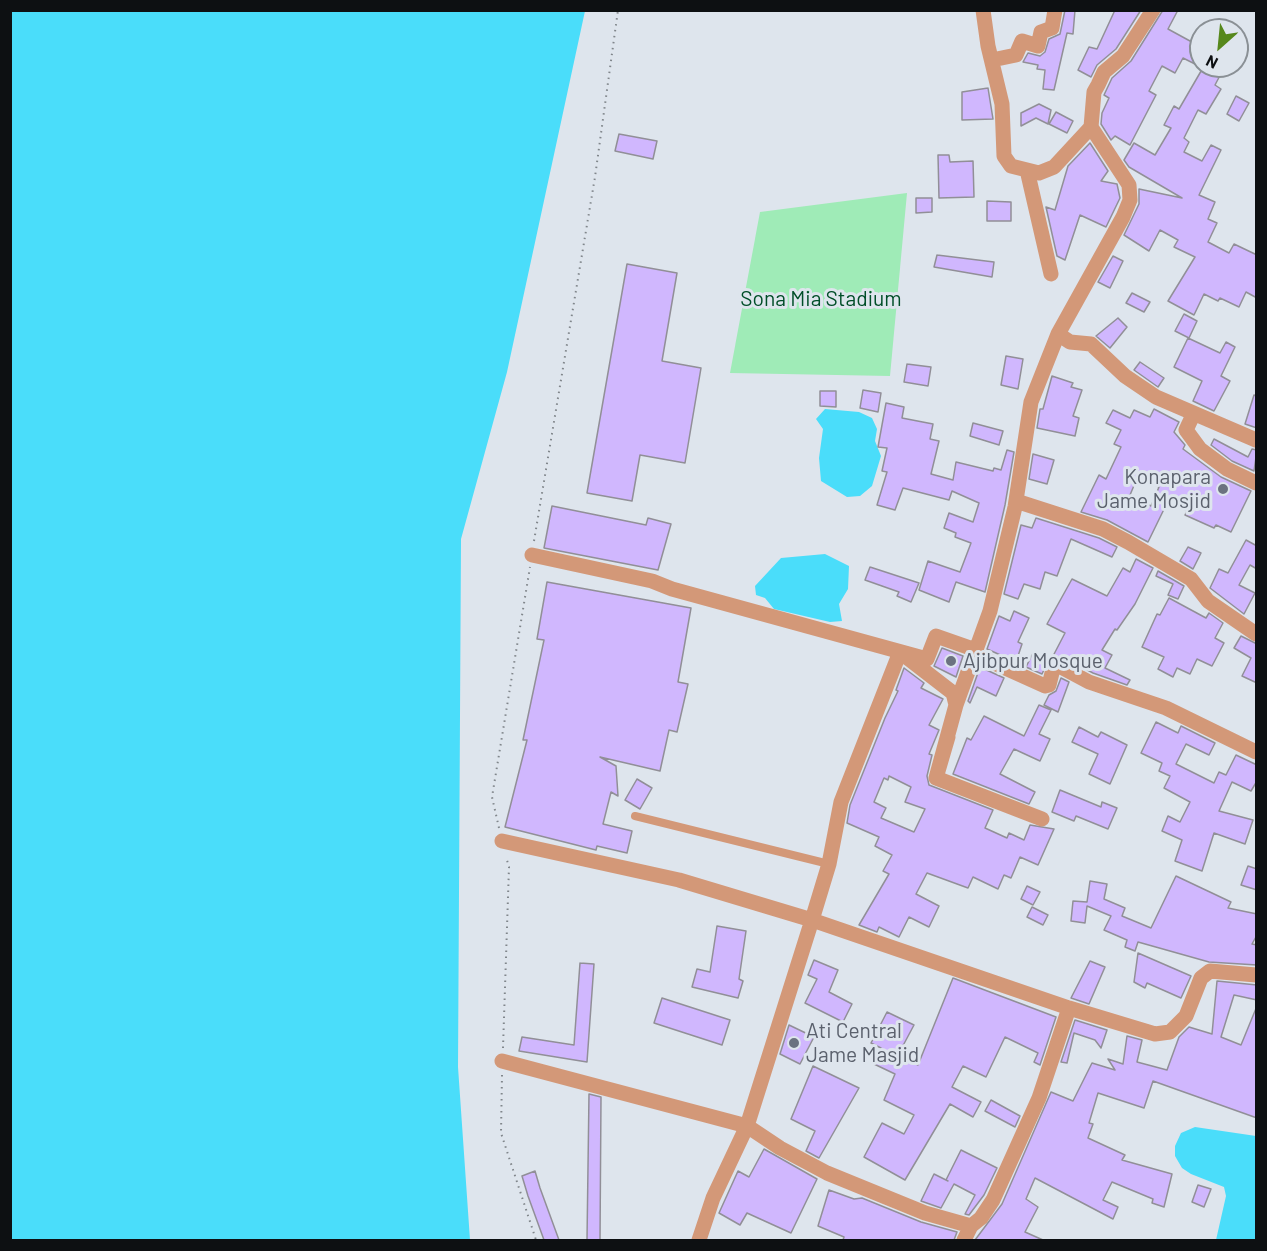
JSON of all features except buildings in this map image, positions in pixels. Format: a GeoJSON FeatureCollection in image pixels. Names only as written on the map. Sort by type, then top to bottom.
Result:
{"type":"FeatureCollection","features":[{"type":"Feature","properties":{"kind":"street"},"geometry":{"type":"LineString","coordinates":[[983,10],[1002,104],[1004,156],[1011,166],[1039,172],[1054,167],[1091,127],[1094,92],[1104,72],[1123,56],[1153,10]]}},
{"type":"Feature","properties":{"kind":"street"},"geometry":{"type":"LineString","coordinates":[[992,60],[1016,55],[1022,41],[1038,46],[1041,32],[1052,28],[1055,10]]}},
{"type":"Feature","properties":{"kind":"street"},"geometry":{"type":"LineString","coordinates":[[1042,819],[936,778],[956,705],[990,611],[1016,501],[1031,402],[1058,334],[1123,217],[1130,200],[1129,185],[1091,127]]}},
{"type":"Feature","properties":{"kind":"street"},"geometry":{"type":"LineString","coordinates":[[1027,170],[1051,274]]}},
{"type":"Feature","properties":{"kind":"street"},"geometry":{"type":"LineString","coordinates":[[1058,334],[1070,342],[1091,344],[1125,376],[1156,397],[1193,415],[1257,440]]}},
{"type":"Feature","properties":{"kind":"street"},"geometry":{"type":"LineString","coordinates":[[1193,415],[1186,430],[1200,449],[1227,469],[1257,483]]}},
{"type":"Feature","properties":{"kind":"street"},"geometry":{"type":"LineString","coordinates":[[1016,501],[1103,529],[1128,542],[1191,579],[1208,601],[1257,634]]}},
{"type":"Feature","properties":{"kind":"street"},"geometry":{"type":"LineString","coordinates":[[532,555],[652,581],[672,589],[927,659],[936,636],[1045,686],[1049,685],[1053,669],[1059,666],[1089,682],[1166,708],[1257,752]]}},
{"type":"Feature","properties":{"kind":"street"},"geometry":{"type":"LineString","coordinates":[[900,652],[953,693],[956,705]]}},
{"type":"Feature","properties":{"kind":"street"},"geometry":{"type":"LineString","coordinates":[[699,1240],[714,1198],[747,1126],[829,864],[841,802],[900,652]]}},
{"type":"Feature","properties":{"kind":"street"},"geometry":{"type":"LineString","coordinates":[[502,841],[679,880],[812,920],[1069,1008],[1155,1034],[1170,1032],[1186,1016],[1201,978],[1210,971],[1257,975]]}},
{"type":"Feature","properties":{"kind":"street"},"geometry":{"type":"LineString","coordinates":[[964,1240],[971,1226],[981,1218],[993,1200],[1039,1098],[1069,1008]]}},
{"type":"Feature","properties":{"kind":"street"},"geometry":{"type":"LineString","coordinates":[[502,1061],[747,1126],[780,1148],[827,1173],[926,1213],[971,1226]]}},
{"type":"Feature","properties":{"kind":"lane"},"geometry":{"type":"LineString","coordinates":[[635,816],[829,864]]}},
{"type":"Feature","properties":{"kind":"path"},"geometry":{"type":"LineString","coordinates":[[536,1240],[501,1133],[509,867],[492,796],[595,177],[618,10]]}},
{"type":"Feature","properties":{"kind":"green space","name":"Sona Mia Stadium"},"geometry":{"type":"Polygon","coordinates":[[[907,193],[890,376],[730,373],[760,212],[907,193]]]}},
{"type":"Feature","properties":{"kind":"water"},"geometry":{"type":"Polygon","coordinates":[[[10,11],[585,11],[507,372],[461,539],[458,1067],[470,1240],[11,1240],[10,11]]]}},
{"type":"Feature","properties":{"kind":"water"},"geometry":{"type":"Polygon","coordinates":[[[825,409],[859,412],[872,418],[877,429],[875,441],[881,456],[872,486],[860,496],[847,497],[821,481],[819,458],[823,429],[816,419],[825,409]]]}},
{"type":"Feature","properties":{"kind":"water"},"geometry":{"type":"Polygon","coordinates":[[[825,554],[849,566],[848,589],[839,604],[842,621],[830,622],[774,609],[765,598],[756,595],[755,586],[781,558],[825,554]]]}},
{"type":"Feature","properties":{"kind":"water"},"geometry":{"type":"Polygon","coordinates":[[[1195,1127],[1256,1136],[1256,1240],[1216,1240],[1226,1196],[1224,1187],[1191,1174],[1182,1168],[1175,1156],[1175,1146],[1181,1133],[1195,1127]]]}},
{"type":"Feature","properties":{"kind":"place","name":"Konapara Jame Mosjid"},"geometry":{"type":"Point","coordinates":[1223,489]}},
{"type":"Feature","properties":{"kind":"place","name":"Ajibpur Mosque"},"geometry":{"type":"Point","coordinates":[951,661]}},
{"type":"Feature","properties":{"kind":"place","name":"Ati Central Jame Masjid"},"geometry":{"type":"Point","coordinates":[794,1043]}}]}
